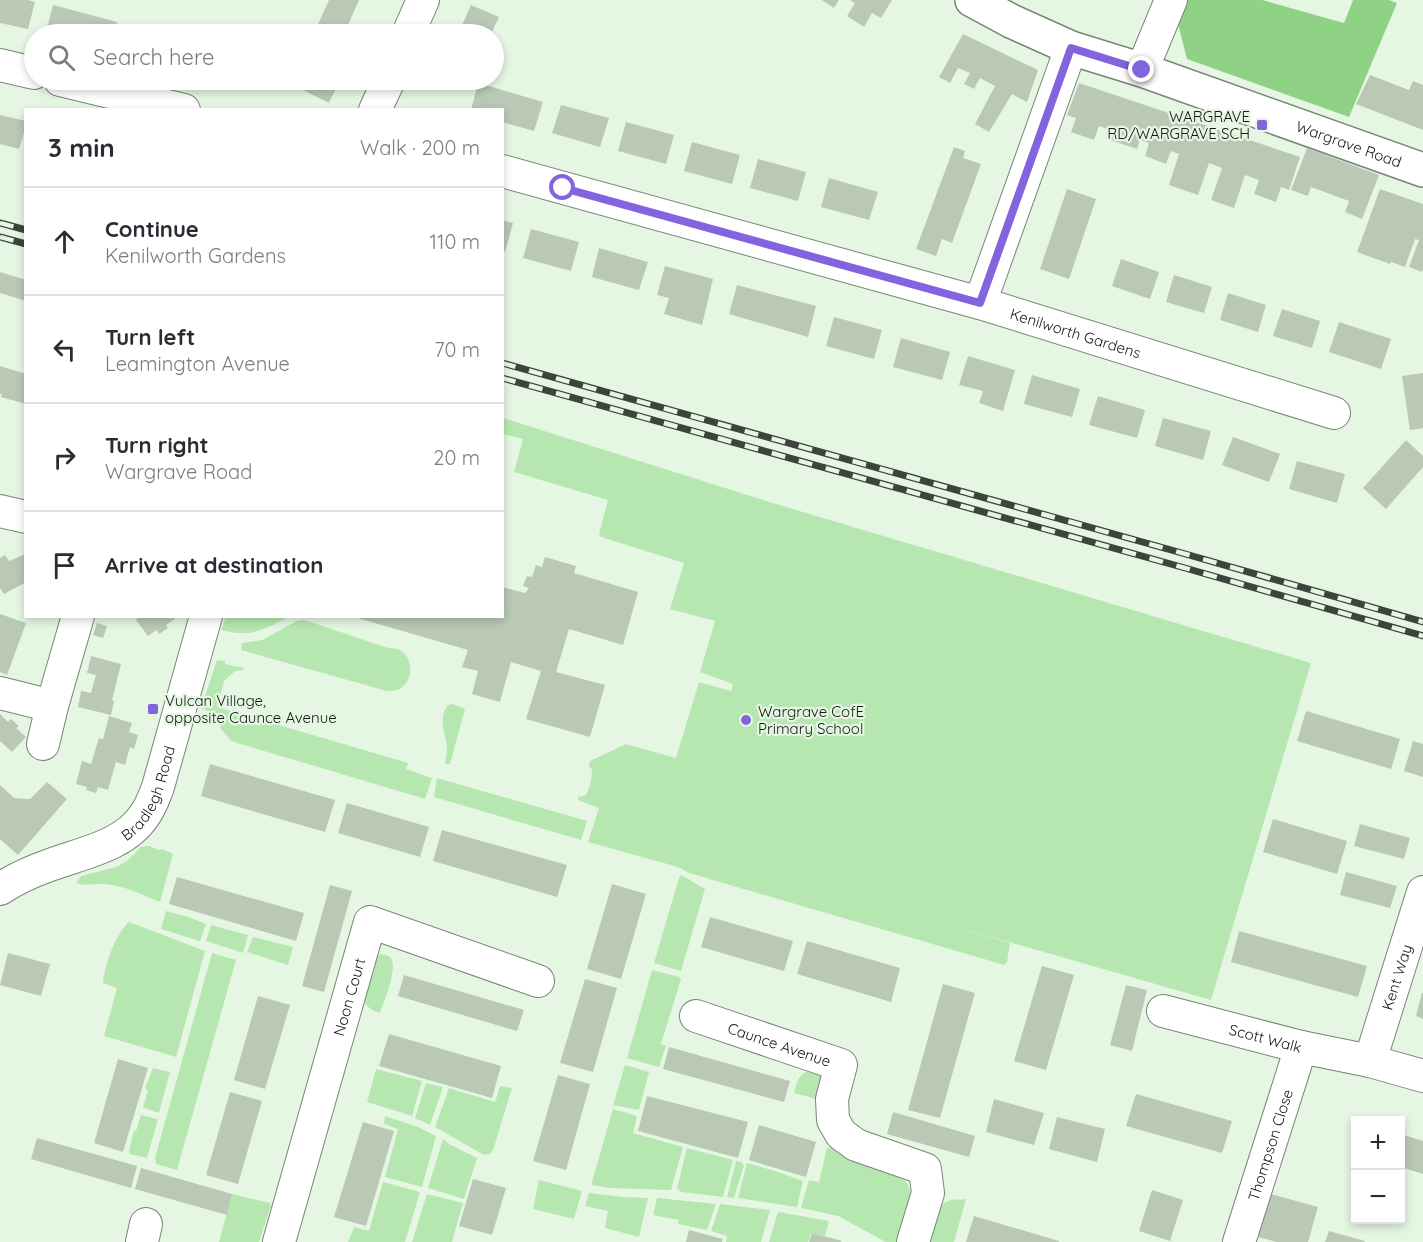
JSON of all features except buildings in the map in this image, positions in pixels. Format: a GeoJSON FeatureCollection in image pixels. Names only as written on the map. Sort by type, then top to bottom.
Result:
{"type":"FeatureCollection","features":[{"type":"Feature","properties":{"kind":"street"},"geometry":{"type":"LineString","coordinates":[[412,24],[423,0]]}},
{"type":"Feature","properties":{"kind":"street","name":"Wargrave Road"},"geometry":{"type":"LineString","coordinates":[[972,0],[1011,21],[1071,48],[1142,70],[1423,170]]}},
{"type":"Feature","properties":{"kind":"street"},"geometry":{"type":"LineString","coordinates":[[1142,70],[1171,0]]}},
{"type":"Feature","properties":{"kind":"street"},"geometry":{"type":"LineString","coordinates":[[980,303],[1071,48]]}},
{"type":"Feature","properties":{"kind":"street"},"geometry":{"type":"LineString","coordinates":[[0,65],[24,71]]}},
{"type":"Feature","properties":{"kind":"street"},"geometry":{"type":"LineString","coordinates":[[101,90],[176,108]]}},
{"type":"Feature","properties":{"kind":"street"},"geometry":{"type":"LineString","coordinates":[[376,108],[384,90]]}},
{"type":"Feature","properties":{"kind":"street","name":"Kenilworth Gardens"},"geometry":{"type":"LineString","coordinates":[[504,172],[980,303],[1334,413]]}},
{"type":"Feature","properties":{"kind":"street"},"geometry":{"type":"LineString","coordinates":[[0,511],[24,517]]}},
{"type":"Feature","properties":{"kind":"street"},"geometry":{"type":"LineString","coordinates":[[43,744],[77,618]]}},
{"type":"Feature","properties":{"kind":"street","name":"Bradlegh Road"},"geometry":{"type":"LineString","coordinates":[[0,890],[24,875],[108,844],[134,828],[144,817],[158,787],[205,618]]}},
{"type":"Feature","properties":{"kind":"street"},"geometry":{"type":"LineString","coordinates":[[0,693],[52,706]]}},
{"type":"Feature","properties":{"kind":"street","name":"Kent Way"},"geometry":{"type":"LineString","coordinates":[[1370,1061],[1423,892]]}},
{"type":"Feature","properties":{"kind":"street","name":"Noon Court"},"geometry":{"type":"LineString","coordinates":[[279,1242],[370,922],[538,981]]}},
{"type":"Feature","properties":{"kind":"street","name":"Scott Walk"},"geometry":{"type":"LineString","coordinates":[[1163,1011],[1423,1076]]}},
{"type":"Feature","properties":{"kind":"street","name":"Caunce Avenue"},"geometry":{"type":"LineString","coordinates":[[696,1016],[841,1065],[832,1099],[833,1120],[841,1134],[856,1145],[925,1169],[928,1193],[913,1242]]}},
{"type":"Feature","properties":{"kind":"street","name":"Thompson Close"},"geometry":{"type":"LineString","coordinates":[[1239,1242],[1301,1047]]}},
{"type":"Feature","properties":{"kind":"green space"},"geometry":{"type":"Polygon","coordinates":[[[1185,0],[1262,0],[1344,23],[1353,0],[1389,0],[1397,3],[1349,117],[1187,59],[1177,20],[1185,0]]]}},
{"type":"Feature","properties":{"kind":"green space","name":"Wargrave CofE Primary School"},"geometry":{"type":"Polygon","coordinates":[[[504,418],[766,501],[1311,663],[1211,1000],[939,922],[1010,943],[1007,962],[1004,965],[588,842],[599,808],[578,800],[578,797],[586,795],[589,789],[592,772],[589,767],[590,761],[626,744],[676,758],[699,682],[731,691],[733,684],[700,672],[715,621],[670,609],[684,563],[601,537],[599,534],[608,500],[514,472],[523,439],[504,434],[504,418]]]}},
{"type":"Feature","properties":{"kind":"green space"},"geometry":{"type":"Polygon","coordinates":[[[225,618],[287,618],[249,633],[221,630],[225,618]]]}},
{"type":"Feature","properties":{"kind":"green space"},"geometry":{"type":"Polygon","coordinates":[[[302,620],[388,648],[398,649],[404,653],[410,664],[407,682],[397,690],[387,691],[241,650],[242,643],[262,640],[302,620]]]}},
{"type":"Feature","properties":{"kind":"green space"},"geometry":{"type":"Polygon","coordinates":[[[217,660],[244,668],[235,671],[224,681],[217,707],[408,763],[406,769],[432,778],[425,799],[231,741],[220,728],[224,718],[201,708],[217,660]]]}},
{"type":"Feature","properties":{"kind":"green space"},"geometry":{"type":"Polygon","coordinates":[[[453,704],[465,709],[450,764],[445,764],[447,749],[443,716],[448,705],[453,704]]]}},
{"type":"Feature","properties":{"kind":"green space"},"geometry":{"type":"Polygon","coordinates":[[[437,778],[587,821],[581,840],[434,797],[437,778]]]}},
{"type":"Feature","properties":{"kind":"green space"},"geometry":{"type":"Polygon","coordinates":[[[149,846],[173,854],[160,902],[118,886],[76,883],[81,876],[116,867],[127,861],[141,847],[149,846]]]}},
{"type":"Feature","properties":{"kind":"green space"},"geometry":{"type":"Polygon","coordinates":[[[681,875],[705,889],[681,971],[654,963],[681,875]]]}},
{"type":"Feature","properties":{"kind":"green space"},"geometry":{"type":"Polygon","coordinates":[[[166,911],[206,924],[200,941],[161,929],[166,911]]]}},
{"type":"Feature","properties":{"kind":"green space"},"geometry":{"type":"Polygon","coordinates":[[[129,922],[205,951],[176,1057],[104,1036],[117,988],[103,983],[104,975],[115,942],[129,922]]]}},
{"type":"Feature","properties":{"kind":"green space"},"geometry":{"type":"Polygon","coordinates":[[[211,925],[248,935],[243,953],[206,941],[211,925]]]}},
{"type":"Feature","properties":{"kind":"green space"},"geometry":{"type":"Polygon","coordinates":[[[254,937],[293,947],[288,965],[247,952],[254,937]]]}},
{"type":"Feature","properties":{"kind":"green space"},"geometry":{"type":"Polygon","coordinates":[[[212,953],[236,960],[177,1170],[156,1164],[155,1158],[212,953]]]}},
{"type":"Feature","properties":{"kind":"green space"},"geometry":{"type":"Polygon","coordinates":[[[381,954],[390,957],[393,968],[380,1013],[369,1007],[362,997],[375,958],[381,954]]]}},
{"type":"Feature","properties":{"kind":"green space"},"geometry":{"type":"Polygon","coordinates":[[[652,970],[681,979],[661,1044],[666,1046],[659,1067],[627,1058],[652,970]]]}},
{"type":"Feature","properties":{"kind":"green space"},"geometry":{"type":"Polygon","coordinates":[[[625,1065],[649,1072],[639,1110],[613,1105],[625,1065]]]}},
{"type":"Feature","properties":{"kind":"green space"},"geometry":{"type":"Polygon","coordinates":[[[153,1068],[170,1072],[159,1113],[143,1107],[148,1091],[145,1088],[153,1068]]]}},
{"type":"Feature","properties":{"kind":"green space"},"geometry":{"type":"Polygon","coordinates":[[[376,1069],[422,1081],[412,1116],[367,1102],[376,1069]]]}},
{"type":"Feature","properties":{"kind":"green space"},"geometry":{"type":"Polygon","coordinates":[[[815,1069],[823,1074],[824,1101],[794,1093],[800,1077],[815,1069]]]}},
{"type":"Feature","properties":{"kind":"green space"},"geometry":{"type":"Polygon","coordinates":[[[426,1083],[443,1087],[430,1125],[415,1118],[426,1083]]]}},
{"type":"Feature","properties":{"kind":"green space"},"geometry":{"type":"Polygon","coordinates":[[[500,1086],[512,1088],[490,1154],[484,1155],[435,1127],[449,1088],[495,1102],[500,1086]]]}},
{"type":"Feature","properties":{"kind":"green space"},"geometry":{"type":"Polygon","coordinates":[[[613,1109],[637,1116],[633,1133],[683,1147],[671,1190],[610,1188],[591,1185],[613,1109]]]}},
{"type":"Feature","properties":{"kind":"green space"},"geometry":{"type":"Polygon","coordinates":[[[141,1115],[158,1119],[147,1158],[130,1154],[129,1151],[141,1115]]]}},
{"type":"Feature","properties":{"kind":"green space"},"geometry":{"type":"Polygon","coordinates":[[[385,1116],[418,1127],[436,1136],[422,1187],[385,1177],[398,1129],[384,1124],[385,1116]]]}},
{"type":"Feature","properties":{"kind":"green space"},"geometry":{"type":"Polygon","coordinates":[[[443,1139],[477,1158],[464,1199],[428,1188],[443,1139]]]}},
{"type":"Feature","properties":{"kind":"green space"},"geometry":{"type":"Polygon","coordinates":[[[836,1145],[899,1176],[907,1183],[910,1204],[899,1242],[886,1242],[838,1216],[801,1208],[809,1180],[819,1182],[827,1148],[836,1145]]]}},
{"type":"Feature","properties":{"kind":"green space"},"geometry":{"type":"Polygon","coordinates":[[[687,1148],[733,1160],[723,1197],[681,1192],[677,1188],[687,1148]]]}},
{"type":"Feature","properties":{"kind":"green space"},"geometry":{"type":"Polygon","coordinates":[[[736,1161],[744,1165],[734,1198],[727,1197],[736,1161]]]}},
{"type":"Feature","properties":{"kind":"green space"},"geometry":{"type":"Polygon","coordinates":[[[747,1163],[803,1181],[797,1207],[738,1198],[747,1163]]]}},
{"type":"Feature","properties":{"kind":"green space"},"geometry":{"type":"Polygon","coordinates":[[[539,1180],[582,1191],[574,1219],[533,1209],[539,1180]]]}},
{"type":"Feature","properties":{"kind":"green space"},"geometry":{"type":"Polygon","coordinates":[[[383,1182],[420,1192],[405,1242],[348,1242],[354,1227],[369,1231],[383,1182]]]}},
{"type":"Feature","properties":{"kind":"green space"},"geometry":{"type":"Polygon","coordinates":[[[589,1193],[648,1198],[639,1237],[605,1228],[608,1211],[585,1206],[589,1193]]]}},
{"type":"Feature","properties":{"kind":"green space"},"geometry":{"type":"Polygon","coordinates":[[[232,1194],[270,1203],[259,1242],[219,1242],[232,1194]]]}},
{"type":"Feature","properties":{"kind":"green space"},"geometry":{"type":"Polygon","coordinates":[[[427,1194],[463,1203],[452,1242],[412,1242],[427,1194]]]}},
{"type":"Feature","properties":{"kind":"green space"},"geometry":{"type":"Polygon","coordinates":[[[657,1198],[716,1204],[707,1230],[678,1224],[679,1220],[653,1215],[657,1198]]]}},
{"type":"Feature","properties":{"kind":"green space"},"geometry":{"type":"Polygon","coordinates":[[[966,1199],[954,1242],[927,1242],[934,1217],[941,1206],[951,1200],[966,1199]]]}},
{"type":"Feature","properties":{"kind":"green space"},"geometry":{"type":"Polygon","coordinates":[[[720,1204],[770,1210],[761,1242],[726,1242],[727,1236],[711,1231],[720,1204]]]}},
{"type":"Feature","properties":{"kind":"green space"},"geometry":{"type":"Polygon","coordinates":[[[779,1212],[829,1221],[825,1236],[811,1233],[808,1242],[769,1242],[779,1212]]]}},
{"type":"Feature","properties":{"kind":"railway"},"geometry":{"type":"LineString","coordinates":[[0,223],[24,229]]}},
{"type":"Feature","properties":{"kind":"railway"},"geometry":{"type":"LineString","coordinates":[[0,237],[24,243]]}},
{"type":"Feature","properties":{"kind":"railway"},"geometry":{"type":"LineString","coordinates":[[504,364],[1423,622]]}},
{"type":"Feature","properties":{"kind":"railway"},"geometry":{"type":"LineString","coordinates":[[504,379],[1423,636]]}},
{"type":"Feature","properties":{"kind":"place","name":"WARGRAVE RD/WARGRAVE SCH"},"geometry":{"type":"Point","coordinates":[1262,125]}},
{"type":"Feature","properties":{"kind":"place","name":"Vulcan Village, opposite Caunce Avenue"},"geometry":{"type":"Point","coordinates":[153,709]}},
{"type":"Feature","properties":{"kind":"place","name":"Wargrave CofE Primary School"},"geometry":{"type":"Point","coordinates":[746,720]}},
{"type":"Feature","properties":{"kind":"route"},"geometry":{"type":"LineString","coordinates":[[563,188],[980,303],[1071,48],[1142,70]]}}]}
